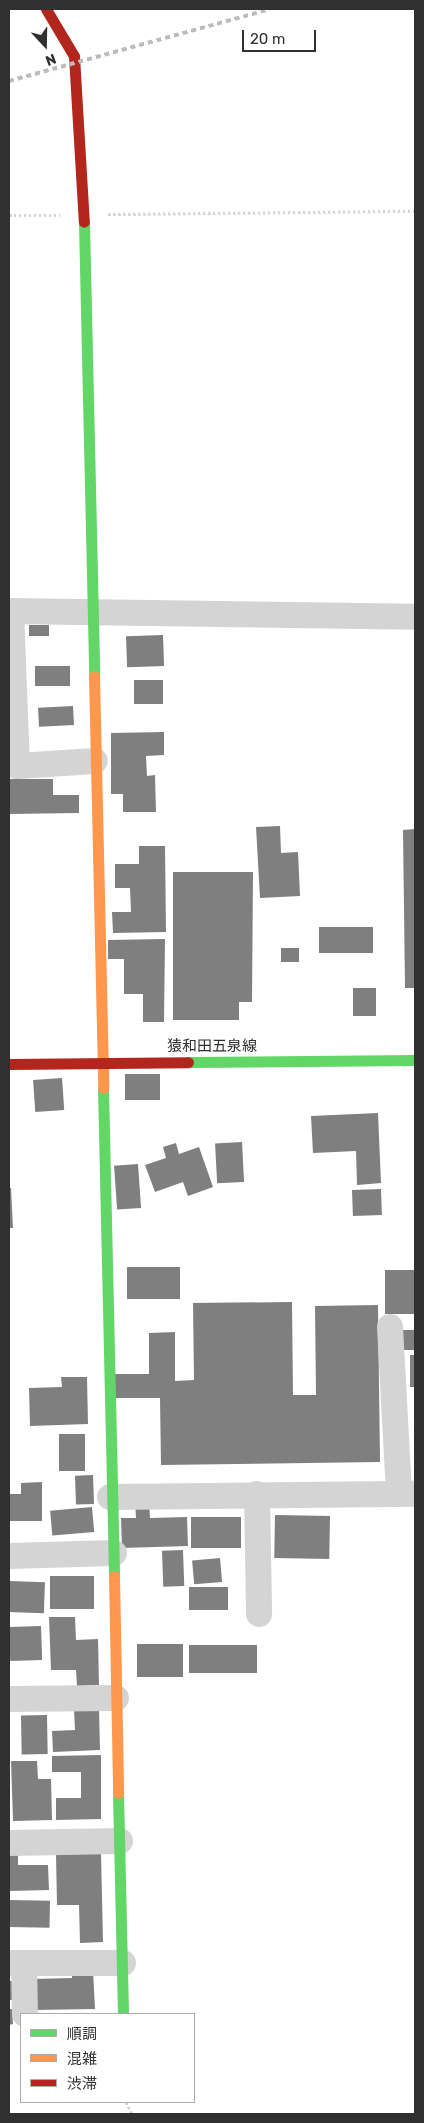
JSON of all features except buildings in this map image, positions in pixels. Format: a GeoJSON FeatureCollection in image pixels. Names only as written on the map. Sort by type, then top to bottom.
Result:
{"type":"FeatureCollection","features":[{"type":"Feature","properties":{"kind":"street"},"geometry":{"type":"LineString","coordinates":[[46,9],[74,56],[84,214],[90,610],[110,1497],[114,1553],[123,2013]]}},
{"type":"Feature","properties":{"kind":"street"},"geometry":{"type":"LineString","coordinates":[[94,762],[17,766],[10,611],[90,610],[415,617]]}},
{"type":"Feature","properties":{"kind":"street","name":"猿和田五泉線"},"geometry":{"type":"LineString","coordinates":[[9,1064],[415,1060]]}},
{"type":"Feature","properties":{"kind":"street"},"geometry":{"type":"LineString","coordinates":[[110,1497],[257,1494],[407,1494],[390,1327]]}},
{"type":"Feature","properties":{"kind":"street"},"geometry":{"type":"LineString","coordinates":[[257,1494],[259,1614]]}},
{"type":"Feature","properties":{"kind":"street"},"geometry":{"type":"LineString","coordinates":[[9,1556],[114,1553]]}},
{"type":"Feature","properties":{"kind":"street"},"geometry":{"type":"LineString","coordinates":[[9,1699],[116,1698]]}},
{"type":"Feature","properties":{"kind":"street"},"geometry":{"type":"LineString","coordinates":[[9,1843],[120,1841]]}},
{"type":"Feature","properties":{"kind":"street"},"geometry":{"type":"LineString","coordinates":[[24,2013],[17,1963],[123,1963]]}},
{"type":"Feature","properties":{"kind":"path"},"geometry":{"type":"LineString","coordinates":[[9,215],[415,211]]}},
{"type":"Feature","properties":{"kind":"railway"},"geometry":{"type":"LineString","coordinates":[[9,81],[270,9]]}},
{"type":"Feature","properties":{"kind":"traffic: fast"},"geometry":{"type":"LineString","coordinates":[[84,222],[94,676]]}},
{"type":"Feature","properties":{"kind":"traffic: fast"},"geometry":{"type":"LineString","coordinates":[[188,1062],[415,1060]]}},
{"type":"Feature","properties":{"kind":"traffic: fast"},"geometry":{"type":"LineString","coordinates":[[103,1088],[114,1576]]}},
{"type":"Feature","properties":{"kind":"traffic: fast"},"geometry":{"type":"LineString","coordinates":[[118,1793],[123,2013]]}},
{"type":"Feature","properties":{"kind":"traffic: slow"},"geometry":{"type":"LineString","coordinates":[[94,676],[103,1088]]}},
{"type":"Feature","properties":{"kind":"traffic: slow"},"geometry":{"type":"LineString","coordinates":[[114,1576],[118,1793]]}},
{"type":"Feature","properties":{"kind":"traffic: jam"},"geometry":{"type":"LineString","coordinates":[[46,9],[74,56],[84,222]]}},
{"type":"Feature","properties":{"kind":"traffic: jam"},"geometry":{"type":"LineString","coordinates":[[9,1064],[188,1062]]}}]}
